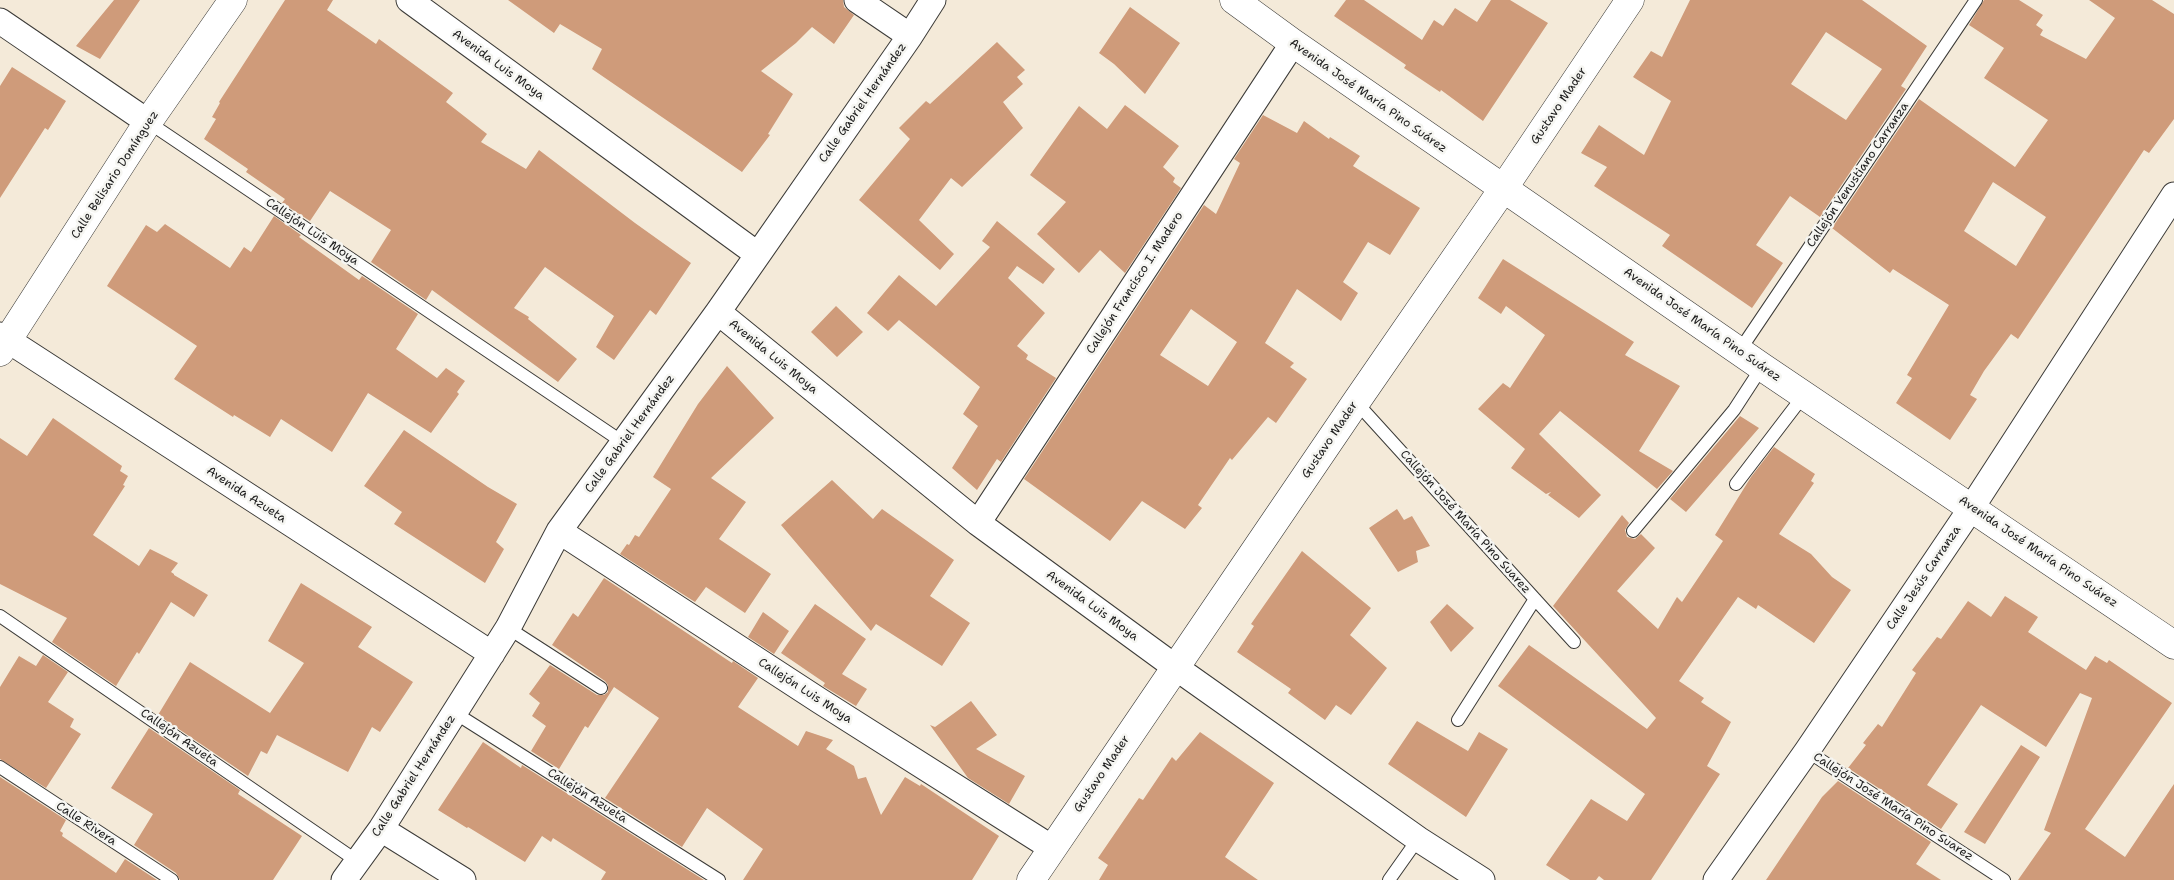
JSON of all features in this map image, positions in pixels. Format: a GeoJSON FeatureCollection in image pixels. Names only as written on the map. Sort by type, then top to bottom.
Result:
{"type":"FeatureCollection","features":[{"type":"Feature","properties":{"kind":"street","name":"Calle Belisario Domínguez"},"geometry":{"type":"LineString","coordinates":[[2,343],[148,122],[233,0]]}},
{"type":"Feature","properties":{"kind":"street","name":"Avenida Luis Moya"},"geometry":{"type":"LineString","coordinates":[[409,0],[756,254]]}},
{"type":"Feature","properties":{"kind":"street"},"geometry":{"type":"LineString","coordinates":[[857,0],[910,36]]}},
{"type":"Feature","properties":{"kind":"street","name":"Calle Gabriel Hernández"},"geometry":{"type":"LineString","coordinates":[[351,871],[381,829],[508,628],[560,531],[718,312],[756,254],[910,36],[933,0]]}},
{"type":"Feature","properties":{"kind":"street","name":"Avenida José María Pino Suárez"},"geometry":{"type":"LineString","coordinates":[[1234,0],[1292,43],[1740,350],[1762,367],[2174,644]]}},
{"type":"Feature","properties":{"kind":"street","name":"Gustavo Mader"},"geometry":{"type":"LineString","coordinates":[[1031,880],[1630,0]]}},
{"type":"Feature","properties":{"kind":"street","name":"Callejón Luis Moya"},"geometry":{"type":"LineString","coordinates":[[0,21],[148,122]]}},
{"type":"Feature","properties":{"kind":"street","name":"Callejón Francisco I. Madero"},"geometry":{"type":"LineString","coordinates":[[978,523],[1292,43]]}},
{"type":"Feature","properties":{"kind":"street","name":"Calle Jesús Carranza"},"geometry":{"type":"LineString","coordinates":[[1716,880],[1807,751],[1972,507],[2174,195]]}},
{"type":"Feature","properties":{"kind":"street","name":"Avenida Luis Moya"},"geometry":{"type":"LineString","coordinates":[[718,312],[978,523],[1175,667],[1418,838],[1482,880]]}},
{"type":"Feature","properties":{"kind":"street","name":"Avenida Azueta"},"geometry":{"type":"LineString","coordinates":[[2,343],[492,654]]}},
{"type":"Feature","properties":{"kind":"street","name":"Callejón Luis Moya"},"geometry":{"type":"LineString","coordinates":[[560,531],[820,701],[1052,848]]}},
{"type":"Feature","properties":{"kind":"street"},"geometry":{"type":"LineString","coordinates":[[381,829],[463,880]]}},
{"type":"Feature","properties":{"kind":"lane","name":"Callejón Venustiano Carranza"},"geometry":{"type":"LineString","coordinates":[[1740,350],[1976,0]]}},
{"type":"Feature","properties":{"kind":"lane","name":"Callejón Luis Moya"},"geometry":{"type":"LineString","coordinates":[[148,122],[624,443]]}},
{"type":"Feature","properties":{"kind":"lane"},"geometry":{"type":"LineString","coordinates":[[1633,531],[1734,410],[1762,367]]}},
{"type":"Feature","properties":{"kind":"lane"},"geometry":{"type":"LineString","coordinates":[[1736,484],[1804,395]]}},
{"type":"Feature","properties":{"kind":"lane","name":"Callejón José María Pino Suarez"},"geometry":{"type":"LineString","coordinates":[[1356,402],[1574,642]]}},
{"type":"Feature","properties":{"kind":"lane"},"geometry":{"type":"LineString","coordinates":[[1458,720],[1535,599]]}},
{"type":"Feature","properties":{"kind":"lane","name":"Callejón Azueta"},"geometry":{"type":"LineString","coordinates":[[0,616],[351,871]]}},
{"type":"Feature","properties":{"kind":"lane"},"geometry":{"type":"LineString","coordinates":[[508,628],[600,688]]}},
{"type":"Feature","properties":{"kind":"lane","name":"Callejón Azueta"},"geometry":{"type":"LineString","coordinates":[[456,712],[719,880]]}},
{"type":"Feature","properties":{"kind":"lane","name":"Callejón José María Pino Suarez"},"geometry":{"type":"LineString","coordinates":[[1807,751],[2004,880]]}},
{"type":"Feature","properties":{"kind":"lane","name":"Calle Rivera"},"geometry":{"type":"LineString","coordinates":[[0,767],[172,880]]}},
{"type":"Feature","properties":{"kind":"lane"},"geometry":{"type":"LineString","coordinates":[[1389,880],[1418,838]]}},
{"type":"Feature","properties":{"kind":"building"},"geometry":{"type":"Polygon","coordinates":[[[114,0],[140,0],[100,59],[76,46],[114,0]]]}},
{"type":"Feature","properties":{"kind":"building"},"geometry":{"type":"Polygon","coordinates":[[[285,0],[333,0],[327,10],[376,44],[379,39],[453,93],[446,102],[487,134],[481,142],[526,169],[539,150],[691,263],[656,315],[650,310],[614,360],[596,347],[614,316],[545,267],[514,308],[529,317],[528,319],[577,359],[558,382],[432,290],[426,300],[371,262],[391,230],[330,191],[310,221],[282,203],[285,199],[246,172],[248,169],[204,139],[216,119],[212,117],[219,102],[285,0]]]}},
{"type":"Feature","properties":{"kind":"building"},"geometry":{"type":"Polygon","coordinates":[[[508,0],[843,0],[844,7],[854,15],[834,44],[812,27],[796,43],[761,71],[793,94],[768,134],[770,135],[742,172],[592,69],[602,49],[560,24],[554,33],[508,0]]]}},
{"type":"Feature","properties":{"kind":"building"},"geometry":{"type":"Polygon","coordinates":[[[1346,0],[1364,0],[1422,40],[1434,20],[1443,26],[1455,8],[1477,22],[1491,0],[1510,0],[1548,23],[1483,121],[1441,90],[1440,92],[1404,68],[1406,65],[1334,16],[1346,0]]]}},
{"type":"Feature","properties":{"kind":"building"},"geometry":{"type":"Polygon","coordinates":[[[1690,0],[1862,0],[1927,46],[1901,86],[1906,89],[1820,217],[1790,196],[1756,245],[1783,263],[1752,308],[1662,246],[1670,235],[1594,186],[1607,167],[1581,153],[1599,125],[1644,155],[1671,101],[1633,77],[1651,51],[1662,57],[1690,0]],[[1826,32],[1791,84],[1846,120],[1882,69],[1826,32]]]}},
{"type":"Feature","properties":{"kind":"building"},"geometry":{"type":"Polygon","coordinates":[[[1984,0],[2019,0],[2043,15],[2036,25],[2043,30],[2040,35],[2086,59],[2115,18],[2089,0],[2152,0],[2174,14],[2174,119],[2149,153],[2144,150],[2018,339],[2011,334],[1984,371],[1970,395],[1977,399],[1950,440],[1896,403],[1912,378],[1907,375],[1949,305],[1893,269],[1890,273],[1832,228],[1919,99],[2015,167],[2048,120],[1984,78],[2004,48],[1969,25],[1984,0]],[[1993,182],[1964,231],[2016,266],[2046,217],[1993,182]]]}},
{"type":"Feature","properties":{"kind":"building"},"geometry":{"type":"Polygon","coordinates":[[[1130,7],[1180,43],[1145,94],[1114,64],[1099,53],[1130,7]]]}},
{"type":"Feature","properties":{"kind":"building"},"geometry":{"type":"Polygon","coordinates":[[[997,42],[1025,70],[1017,77],[1023,84],[1003,102],[1023,128],[962,187],[951,178],[919,220],[954,254],[940,270],[859,200],[910,139],[899,128],[926,101],[930,104],[997,42]]]}},
{"type":"Feature","properties":{"kind":"building"},"geometry":{"type":"Polygon","coordinates":[[[12,67],[66,101],[48,130],[45,128],[0,198],[0,86],[12,67]]]}},
{"type":"Feature","properties":{"kind":"building"},"geometry":{"type":"Polygon","coordinates":[[[1125,105],[1179,146],[1163,167],[1175,178],[1173,182],[1181,188],[1125,273],[1100,250],[1079,273],[1037,234],[1066,202],[1030,175],[1079,106],[1107,129],[1125,105]]]}},
{"type":"Feature","properties":{"kind":"building"},"geometry":{"type":"Polygon","coordinates":[[[1263,115],[1297,133],[1304,121],[1329,139],[1330,137],[1360,156],[1353,166],[1420,208],[1390,255],[1368,242],[1343,282],[1358,293],[1341,321],[1297,289],[1265,343],[1294,363],[1290,367],[1307,379],[1276,423],[1268,417],[1232,460],[1230,458],[1198,505],[1202,508],[1185,529],[1142,501],[1110,541],[1024,479],[1204,205],[1216,214],[1240,163],[1234,159],[1263,115]],[[1191,309],[1160,355],[1208,386],[1237,342],[1191,309]]]}},
{"type":"Feature","properties":{"kind":"building"},"geometry":{"type":"Polygon","coordinates":[[[274,216],[301,235],[299,237],[359,280],[362,276],[418,314],[396,349],[437,378],[446,368],[465,381],[457,392],[459,394],[431,433],[368,393],[332,452],[281,419],[270,437],[234,415],[233,417],[174,379],[197,346],[107,286],[146,225],[157,232],[165,224],[230,268],[244,247],[251,252],[274,216]]]}},
{"type":"Feature","properties":{"kind":"building"},"geometry":{"type":"Polygon","coordinates":[[[997,221],[1055,269],[1043,284],[1017,266],[1008,278],[1045,313],[1017,346],[1028,355],[1026,359],[1056,378],[1001,462],[997,459],[977,490],[952,468],[978,426],[963,414],[980,387],[899,320],[888,331],[867,313],[899,275],[936,306],[990,247],[982,241],[997,221]]]}},
{"type":"Feature","properties":{"kind":"building"},"geometry":{"type":"Polygon","coordinates":[[[1503,259],[1634,342],[1625,355],[1680,386],[1639,451],[1673,471],[1657,489],[1560,411],[1539,434],[1601,495],[1579,518],[1548,495],[1551,492],[1546,494],[1511,468],[1525,449],[1478,409],[1503,383],[1510,388],[1545,335],[1506,306],[1501,314],[1478,298],[1503,259]]]}},
{"type":"Feature","properties":{"kind":"building"},"geometry":{"type":"Polygon","coordinates":[[[836,306],[863,332],[837,357],[811,332],[836,306]]]}},
{"type":"Feature","properties":{"kind":"building"},"geometry":{"type":"Polygon","coordinates":[[[727,366],[774,418],[711,478],[746,502],[719,539],[771,574],[745,613],[706,587],[695,602],[620,554],[635,535],[639,537],[671,489],[653,477],[698,404],[727,366]]]}},
{"type":"Feature","properties":{"kind":"building"},"geometry":{"type":"Polygon","coordinates":[[[1740,416],[1759,428],[1686,512],[1670,499],[1740,416]]]}},
{"type":"Feature","properties":{"kind":"building"},"geometry":{"type":"Polygon","coordinates":[[[53,418],[122,466],[120,471],[128,476],[123,485],[125,486],[93,535],[139,566],[150,549],[178,563],[171,572],[208,595],[194,617],[171,602],[139,654],[137,652],[116,686],[52,642],[67,618],[0,584],[0,438],[27,456],[53,418]]]}},
{"type":"Feature","properties":{"kind":"building"},"geometry":{"type":"Polygon","coordinates":[[[404,430],[488,487],[517,504],[496,542],[504,549],[485,583],[394,524],[402,512],[364,486],[404,430]]]}},
{"type":"Feature","properties":{"kind":"building"},"geometry":{"type":"Polygon","coordinates":[[[1774,447],[1815,474],[1811,481],[1814,483],[1779,534],[1811,554],[1832,577],[1851,590],[1814,643],[1758,605],[1756,609],[1738,597],[1679,681],[1704,698],[1701,702],[1731,722],[1707,766],[1720,774],[1651,880],[1604,880],[1599,876],[1596,880],[1570,880],[1546,865],[1591,799],[1627,821],[1645,794],[1498,686],[1529,645],[1647,729],[1656,718],[1553,606],[1622,515],[1629,523],[1625,530],[1627,537],[1635,539],[1641,534],[1655,548],[1617,591],[1658,629],[1677,597],[1682,602],[1723,541],[1715,535],[1751,477],[1774,447]]]}},
{"type":"Feature","properties":{"kind":"building"},"geometry":{"type":"Polygon","coordinates":[[[832,480],[873,519],[882,509],[954,560],[930,596],[970,623],[942,666],[876,624],[871,631],[781,525],[832,480]]]}},
{"type":"Feature","properties":{"kind":"building"},"geometry":{"type":"Polygon","coordinates":[[[1397,509],[1404,520],[1412,516],[1430,546],[1416,551],[1418,562],[1398,572],[1369,528],[1397,509]]]}},
{"type":"Feature","properties":{"kind":"building"},"geometry":{"type":"Polygon","coordinates":[[[1302,551],[1371,608],[1350,635],[1387,668],[1351,715],[1336,705],[1325,720],[1288,693],[1291,689],[1237,652],[1254,626],[1251,624],[1302,551]]]}},
{"type":"Feature","properties":{"kind":"building"},"geometry":{"type":"Polygon","coordinates":[[[604,578],[732,663],[733,661],[758,678],[738,707],[798,746],[806,731],[833,740],[826,749],[854,766],[858,779],[866,777],[881,815],[905,777],[920,786],[921,784],[999,836],[972,880],[743,880],[763,849],[707,808],[682,847],[605,798],[659,718],[614,687],[588,728],[585,726],[559,769],[531,751],[546,726],[532,716],[540,703],[529,694],[550,665],[597,695],[604,695],[608,692],[608,685],[605,681],[552,645],[573,613],[578,617],[604,578]]]}},
{"type":"Feature","properties":{"kind":"building"},"geometry":{"type":"Polygon","coordinates":[[[301,583],[372,627],[358,647],[413,682],[380,732],[372,727],[348,772],[277,735],[267,754],[261,751],[248,776],[158,715],[190,662],[270,713],[304,663],[268,641],[301,583]]]}},
{"type":"Feature","properties":{"kind":"building"},"geometry":{"type":"Polygon","coordinates":[[[2005,596],[2038,617],[2028,632],[2086,670],[2095,656],[2107,663],[2109,660],[2172,703],[2085,829],[2125,857],[2174,784],[2174,880],[2018,880],[2051,833],[2044,830],[2092,698],[2080,693],[2046,747],[1981,705],[1927,785],[1958,804],[1941,829],[1848,768],[1866,745],[1863,743],[1878,724],[1882,727],[1916,673],[1912,670],[1937,637],[1941,639],[1968,601],[1991,617],[2005,596]]]}},
{"type":"Feature","properties":{"kind":"building"},"geometry":{"type":"Polygon","coordinates":[[[815,604],[866,639],[842,674],[867,689],[856,706],[823,686],[825,683],[781,653],[815,604]]]}},
{"type":"Feature","properties":{"kind":"building"},"geometry":{"type":"Polygon","coordinates":[[[1447,604],[1474,628],[1451,652],[1430,622],[1447,604]]]}},
{"type":"Feature","properties":{"kind":"building"},"geometry":{"type":"Polygon","coordinates":[[[763,612],[789,631],[774,654],[748,637],[763,612]]]}},
{"type":"Feature","properties":{"kind":"building"},"geometry":{"type":"Polygon","coordinates":[[[43,655],[68,672],[48,702],[74,719],[70,727],[81,734],[46,788],[0,759],[0,687],[19,656],[36,666],[43,655]]]}},
{"type":"Feature","properties":{"kind":"building"},"geometry":{"type":"Polygon","coordinates":[[[971,701],[997,735],[976,749],[1025,776],[1009,804],[968,778],[930,725],[935,727],[971,701]]]}},
{"type":"Feature","properties":{"kind":"building"},"geometry":{"type":"Polygon","coordinates":[[[1417,721],[1468,751],[1479,732],[1508,749],[1466,817],[1388,764],[1417,721]]]}},
{"type":"Feature","properties":{"kind":"building"},"geometry":{"type":"Polygon","coordinates":[[[149,728],[240,790],[238,794],[302,836],[273,880],[180,880],[176,873],[134,845],[153,814],[111,788],[149,728]]]}},
{"type":"Feature","properties":{"kind":"building"},"geometry":{"type":"Polygon","coordinates":[[[1200,732],[1274,783],[1225,857],[1258,880],[1099,880],[1108,865],[1098,858],[1139,798],[1143,800],[1172,757],[1176,761],[1200,732]]]}},
{"type":"Feature","properties":{"kind":"building"},"geometry":{"type":"Polygon","coordinates":[[[483,742],[521,768],[522,765],[704,880],[601,880],[606,872],[553,838],[551,842],[542,836],[525,862],[438,810],[483,742]]]}},
{"type":"Feature","properties":{"kind":"building"},"geometry":{"type":"Polygon","coordinates":[[[2021,745],[2040,757],[1985,844],[1964,832],[2021,745]]]}},
{"type":"Feature","properties":{"kind":"building"},"geometry":{"type":"Polygon","coordinates":[[[0,777],[66,820],[60,831],[63,833],[62,836],[116,873],[125,859],[157,880],[0,880],[0,777]]]}},
{"type":"Feature","properties":{"kind":"building"},"geometry":{"type":"Polygon","coordinates":[[[1838,781],[1931,842],[1916,864],[1941,880],[1766,880],[1822,797],[1838,781]]]}}]}
